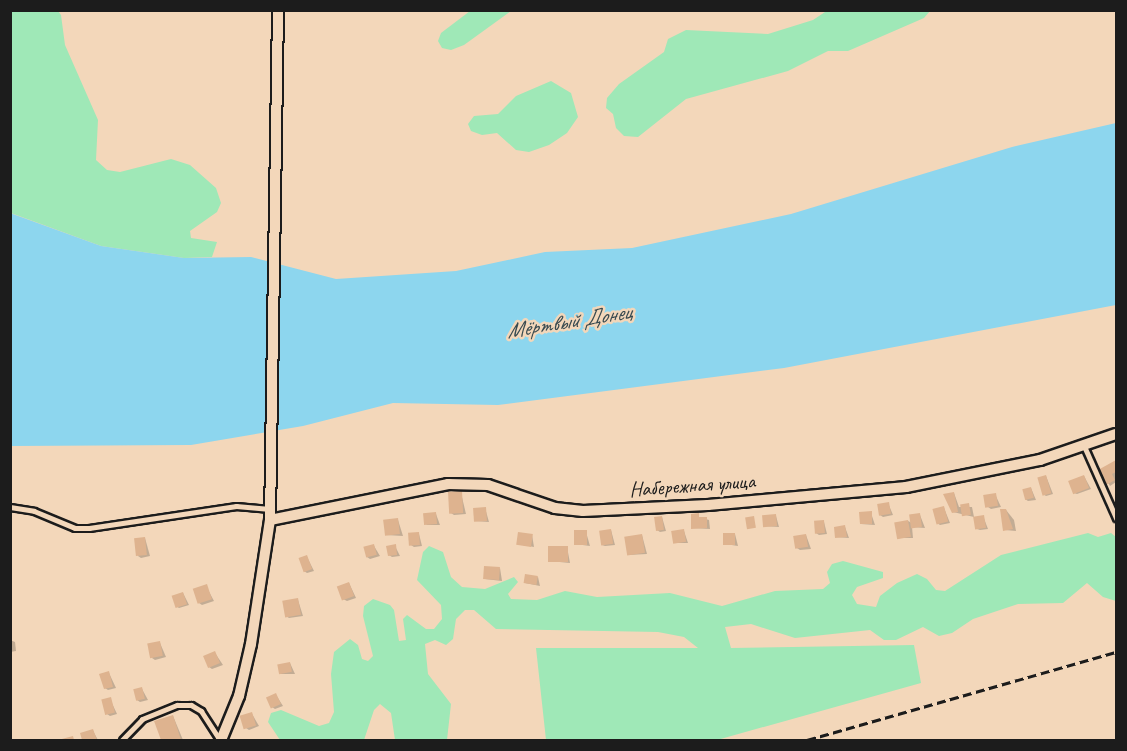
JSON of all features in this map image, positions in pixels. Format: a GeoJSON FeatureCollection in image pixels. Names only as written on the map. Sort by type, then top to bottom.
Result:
{"type":"FeatureCollection","features":[{"type":"Feature","properties":{"kind":"street"},"geometry":{"type":"LineString","coordinates":[[221,741],[239,696],[251,644],[270,514],[278,10]]}},
{"type":"Feature","properties":{"kind":"street","name":"Набережная улица"},"geometry":{"type":"LineString","coordinates":[[270,514],[448,484],[488,485],[555,508],[583,511],[708,505],[906,487],[1040,460],[1116,434]]}},
{"type":"Feature","properties":{"kind":"lane"},"geometry":{"type":"LineString","coordinates":[[1084,446],[1116,518]]}},
{"type":"Feature","properties":{"kind":"lane"},"geometry":{"type":"LineString","coordinates":[[10,507],[34,511],[75,528],[89,528],[236,506],[270,514]]}},
{"type":"Feature","properties":{"kind":"lane"},"geometry":{"type":"LineString","coordinates":[[122,741],[142,720],[177,705],[191,705],[201,711],[221,741]]}},
{"type":"Feature","properties":{"kind":"green space"},"geometry":{"type":"Polygon","coordinates":[[[828,10],[930,11],[924,18],[848,51],[828,51],[788,71],[686,99],[638,137],[624,136],[616,128],[613,114],[606,108],[607,98],[619,84],[664,52],[668,39],[686,30],[768,34],[813,20],[828,10]]]}},
{"type":"Feature","properties":{"kind":"green space"},"geometry":{"type":"Polygon","coordinates":[[[10,11],[58,11],[61,15],[65,45],[98,120],[96,160],[107,170],[120,172],[171,159],[190,165],[216,188],[221,203],[217,212],[190,231],[191,238],[217,242],[212,257],[184,258],[101,246],[11,213],[10,11]]]}},
{"type":"Feature","properties":{"kind":"green space"},"geometry":{"type":"Polygon","coordinates":[[[470,11],[511,11],[464,45],[451,50],[442,48],[438,41],[441,33],[470,11]]]}},
{"type":"Feature","properties":{"kind":"green space"},"geometry":{"type":"Polygon","coordinates":[[[551,81],[571,93],[578,117],[567,133],[549,145],[529,152],[516,150],[497,133],[482,135],[471,131],[468,124],[474,116],[498,114],[516,96],[551,81]]]}},
{"type":"Feature","properties":{"kind":"green space"},"geometry":{"type":"Polygon","coordinates":[[[1088,533],[1098,537],[1111,533],[1116,537],[1116,601],[1103,597],[1087,583],[1063,603],[1018,604],[973,619],[952,633],[939,636],[923,627],[896,640],[884,640],[870,630],[795,638],[751,624],[725,627],[731,648],[914,645],[921,683],[717,740],[546,740],[536,648],[698,648],[684,637],[658,632],[496,629],[474,610],[465,610],[456,619],[453,639],[446,645],[435,640],[425,644],[428,674],[451,704],[447,740],[395,740],[391,713],[380,704],[374,710],[364,740],[280,740],[268,722],[271,713],[281,710],[319,726],[329,723],[334,712],[331,674],[334,652],[350,639],[358,645],[362,659],[368,661],[373,656],[363,616],[364,606],[373,599],[390,605],[394,610],[399,641],[406,640],[403,619],[407,615],[426,629],[434,629],[442,619],[441,605],[417,580],[423,552],[429,546],[443,552],[451,577],[462,587],[485,589],[514,577],[518,582],[508,594],[511,599],[537,600],[565,591],[597,597],[670,593],[722,606],[775,591],[823,589],[830,583],[827,572],[832,564],[843,561],[883,572],[883,578],[857,587],[852,595],[857,604],[876,607],[880,596],[897,583],[917,574],[927,579],[936,590],[945,591],[1001,555],[1088,533]]]}},
{"type":"Feature","properties":{"kind":"water","name":"Мёртвый Донец"},"geometry":{"type":"Polygon","coordinates":[[[1116,123],[1116,305],[784,368],[498,405],[393,403],[303,426],[191,445],[11,446],[10,213],[101,246],[184,258],[251,257],[336,279],[456,271],[545,252],[632,248],[791,214],[1012,147],[1116,123]]]}},
{"type":"Feature","properties":{"kind":"building"},"geometry":{"type":"Polygon","coordinates":[[[1116,460],[1116,472],[1112,474],[1115,480],[1106,485],[1098,470],[1116,460]]]}},
{"type":"Feature","properties":{"kind":"building"},"geometry":{"type":"Polygon","coordinates":[[[1046,475],[1051,493],[1043,496],[1037,477],[1046,475]]]}},
{"type":"Feature","properties":{"kind":"building"},"geometry":{"type":"Polygon","coordinates":[[[1084,475],[1089,488],[1073,494],[1068,481],[1084,475]]]}},
{"type":"Feature","properties":{"kind":"building"},"geometry":{"type":"Polygon","coordinates":[[[1031,487],[1034,498],[1025,500],[1022,489],[1031,487]]]}},
{"type":"Feature","properties":{"kind":"building"},"geometry":{"type":"Polygon","coordinates":[[[462,491],[463,513],[449,514],[448,492],[462,491]]]}},
{"type":"Feature","properties":{"kind":"building"},"geometry":{"type":"Polygon","coordinates":[[[954,492],[958,512],[952,513],[943,494],[954,492]]]}},
{"type":"Feature","properties":{"kind":"building"},"geometry":{"type":"Polygon","coordinates":[[[996,493],[998,506],[985,508],[983,495],[996,493]]]}},
{"type":"Feature","properties":{"kind":"building"},"geometry":{"type":"Polygon","coordinates":[[[889,502],[891,514],[879,516],[877,504],[889,502]]]}},
{"type":"Feature","properties":{"kind":"building"},"geometry":{"type":"Polygon","coordinates":[[[969,503],[971,515],[962,516],[960,504],[969,503]]]}},
{"type":"Feature","properties":{"kind":"building"},"geometry":{"type":"Polygon","coordinates":[[[944,506],[948,521],[937,525],[932,509],[944,506]]]}},
{"type":"Feature","properties":{"kind":"building"},"geometry":{"type":"Polygon","coordinates":[[[486,507],[487,521],[474,522],[473,508],[486,507]]]}},
{"type":"Feature","properties":{"kind":"building"},"geometry":{"type":"Polygon","coordinates":[[[1000,509],[1006,509],[1013,529],[1003,531],[1000,509]]]}},
{"type":"Feature","properties":{"kind":"building"},"geometry":{"type":"Polygon","coordinates":[[[872,511],[872,524],[860,524],[859,512],[872,511]]]}},
{"type":"Feature","properties":{"kind":"building"},"geometry":{"type":"Polygon","coordinates":[[[436,512],[437,524],[424,525],[423,513],[436,512]]]}},
{"type":"Feature","properties":{"kind":"building"},"geometry":{"type":"Polygon","coordinates":[[[699,513],[699,517],[707,517],[707,528],[691,529],[691,514],[699,513]]]}},
{"type":"Feature","properties":{"kind":"building"},"geometry":{"type":"Polygon","coordinates":[[[920,513],[922,527],[911,528],[909,515],[920,513]]]}},
{"type":"Feature","properties":{"kind":"building"},"geometry":{"type":"Polygon","coordinates":[[[776,514],[777,526],[763,527],[762,515],[776,514]]]}},
{"type":"Feature","properties":{"kind":"building"},"geometry":{"type":"Polygon","coordinates":[[[984,515],[986,528],[975,530],[973,517],[984,515]]]}},
{"type":"Feature","properties":{"kind":"building"},"geometry":{"type":"Polygon","coordinates":[[[662,516],[664,530],[656,531],[654,517],[662,516]]]}},
{"type":"Feature","properties":{"kind":"building"},"geometry":{"type":"Polygon","coordinates":[[[754,516],[756,528],[747,529],[745,517],[754,516]]]}},
{"type":"Feature","properties":{"kind":"building"},"geometry":{"type":"Polygon","coordinates":[[[398,518],[400,534],[385,536],[383,520],[398,518]]]}},
{"type":"Feature","properties":{"kind":"building"},"geometry":{"type":"Polygon","coordinates":[[[824,520],[825,533],[815,534],[814,521],[824,520]]]}},
{"type":"Feature","properties":{"kind":"building"},"geometry":{"type":"Polygon","coordinates":[[[908,520],[911,537],[897,539],[894,522],[908,520]]]}},
{"type":"Feature","properties":{"kind":"building"},"geometry":{"type":"Polygon","coordinates":[[[845,525],[847,537],[835,538],[834,527],[845,525]]]}},
{"type":"Feature","properties":{"kind":"building"},"geometry":{"type":"Polygon","coordinates":[[[611,529],[613,544],[601,546],[599,531],[611,529]]]}},
{"type":"Feature","properties":{"kind":"building"},"geometry":{"type":"Polygon","coordinates":[[[684,529],[686,542],[673,544],[671,531],[684,529]]]}},
{"type":"Feature","properties":{"kind":"building"},"geometry":{"type":"Polygon","coordinates":[[[574,530],[587,530],[587,545],[574,545],[574,530]]]}},
{"type":"Feature","properties":{"kind":"building"},"geometry":{"type":"Polygon","coordinates":[[[419,532],[420,545],[409,546],[408,533],[419,532]]]}},
{"type":"Feature","properties":{"kind":"building"},"geometry":{"type":"Polygon","coordinates":[[[518,532],[533,534],[531,547],[516,545],[518,532]]]}},
{"type":"Feature","properties":{"kind":"building"},"geometry":{"type":"Polygon","coordinates":[[[723,533],[735,533],[735,545],[723,545],[723,533]]]}},
{"type":"Feature","properties":{"kind":"building"},"geometry":{"type":"Polygon","coordinates":[[[642,534],[645,553],[627,556],[624,537],[642,534]]]}},
{"type":"Feature","properties":{"kind":"building"},"geometry":{"type":"Polygon","coordinates":[[[806,534],[808,547],[795,549],[793,536],[806,534]]]}},
{"type":"Feature","properties":{"kind":"building"},"geometry":{"type":"Polygon","coordinates":[[[145,537],[147,555],[136,556],[134,538],[145,537]]]}},
{"type":"Feature","properties":{"kind":"building"},"geometry":{"type":"Polygon","coordinates":[[[374,544],[377,555],[366,557],[363,547],[374,544]]]}},
{"type":"Feature","properties":{"kind":"building"},"geometry":{"type":"Polygon","coordinates":[[[396,544],[397,555],[388,556],[386,546],[396,544]]]}},
{"type":"Feature","properties":{"kind":"building"},"geometry":{"type":"Polygon","coordinates":[[[548,546],[568,546],[568,562],[548,562],[548,546]]]}},
{"type":"Feature","properties":{"kind":"building"},"geometry":{"type":"Polygon","coordinates":[[[307,555],[312,569],[304,572],[299,558],[307,555]]]}},
{"type":"Feature","properties":{"kind":"building"},"geometry":{"type":"Polygon","coordinates":[[[484,566],[500,567],[499,580],[483,579],[484,566]]]}},
{"type":"Feature","properties":{"kind":"building"},"geometry":{"type":"Polygon","coordinates":[[[525,574],[538,576],[536,585],[524,583],[525,574]]]}},
{"type":"Feature","properties":{"kind":"building"},"geometry":{"type":"Polygon","coordinates":[[[349,582],[354,596],[342,601],[337,586],[349,582]]]}},
{"type":"Feature","properties":{"kind":"building"},"geometry":{"type":"Polygon","coordinates":[[[207,584],[212,599],[198,604],[193,589],[207,584]]]}},
{"type":"Feature","properties":{"kind":"building"},"geometry":{"type":"Polygon","coordinates":[[[183,592],[187,604],[176,608],[172,596],[183,592]]]}},
{"type":"Feature","properties":{"kind":"building"},"geometry":{"type":"Polygon","coordinates":[[[298,598],[301,615],[285,618],[282,601],[298,598]]]}},
{"type":"Feature","properties":{"kind":"building"},"geometry":{"type":"Polygon","coordinates":[[[160,641],[163,656],[150,658],[147,643],[160,641]]]}},
{"type":"Feature","properties":{"kind":"building"},"geometry":{"type":"Polygon","coordinates":[[[215,651],[220,663],[208,668],[203,656],[215,651]]]}},
{"type":"Feature","properties":{"kind":"building"},"geometry":{"type":"Polygon","coordinates":[[[290,662],[292,672],[279,674],[277,664],[290,662]]]}},
{"type":"Feature","properties":{"kind":"building"},"geometry":{"type":"Polygon","coordinates":[[[109,671],[113,687],[104,689],[99,674],[109,671]]]}},
{"type":"Feature","properties":{"kind":"building"},"geometry":{"type":"Polygon","coordinates":[[[142,687],[145,699],[136,701],[133,689],[142,687]]]}},
{"type":"Feature","properties":{"kind":"building"},"geometry":{"type":"Polygon","coordinates":[[[276,693],[281,704],[271,708],[266,697],[276,693]]]}},
{"type":"Feature","properties":{"kind":"building"},"geometry":{"type":"Polygon","coordinates":[[[111,697],[115,713],[105,715],[101,699],[111,697]]]}},
{"type":"Feature","properties":{"kind":"building"},"geometry":{"type":"Polygon","coordinates":[[[252,712],[256,725],[244,729],[240,716],[252,712]]]}},
{"type":"Feature","properties":{"kind":"building"},"geometry":{"type":"Polygon","coordinates":[[[173,715],[181,740],[161,740],[154,721],[173,715]]]}},
{"type":"Feature","properties":{"kind":"building"},"geometry":{"type":"Polygon","coordinates":[[[93,729],[97,740],[82,740],[80,733],[93,729]]]}},
{"type":"Feature","properties":{"kind":"building"},"geometry":{"type":"Polygon","coordinates":[[[73,736],[74,740],[58,740],[73,736]]]}},
{"type":"Feature","properties":{"kind":"railway"},"geometry":{"type":"LineString","coordinates":[[807,740],[1116,652]]}}]}
